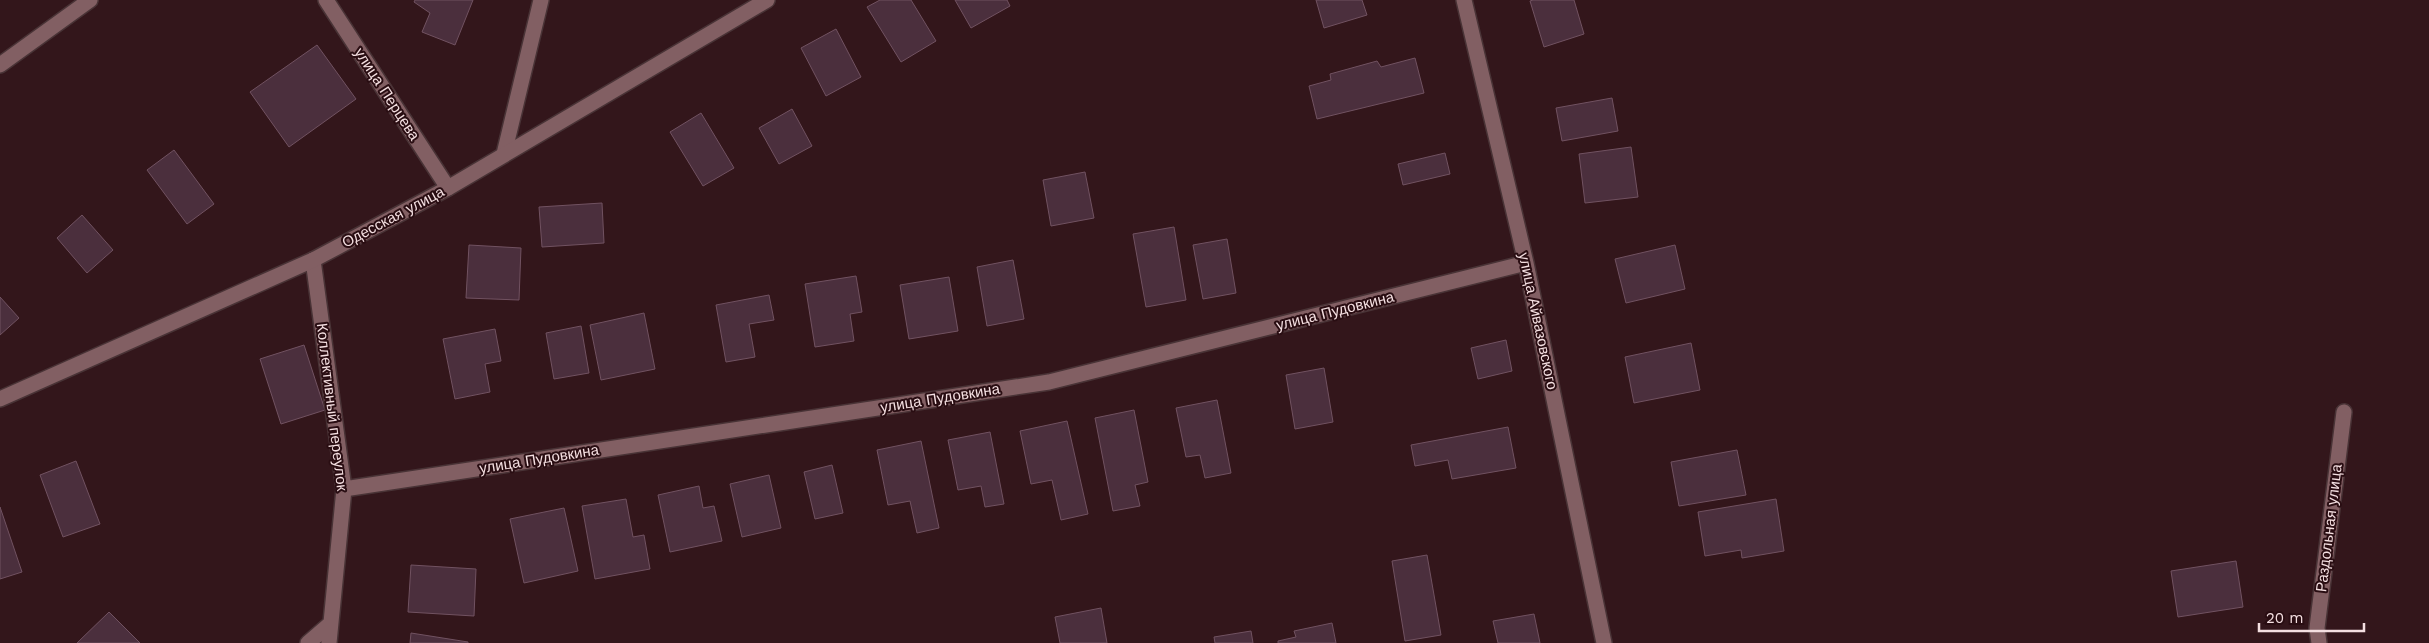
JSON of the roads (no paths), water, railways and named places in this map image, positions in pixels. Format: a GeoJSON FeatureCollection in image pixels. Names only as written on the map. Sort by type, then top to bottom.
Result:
{"type":"FeatureCollection","features":[{"type":"Feature","properties":{"kind":"street"},"geometry":{"type":"LineString","coordinates":[[0,66],[90,0]]}},
{"type":"Feature","properties":{"kind":"street","name":"улица Перцева"},"geometry":{"type":"LineString","coordinates":[[326,0],[448,188]]}},
{"type":"Feature","properties":{"kind":"street"},"geometry":{"type":"LineString","coordinates":[[504,154],[541,0]]}},
{"type":"Feature","properties":{"kind":"street","name":"Одесская улица"},"geometry":{"type":"LineString","coordinates":[[0,399],[313,260],[448,188],[767,0]]}},
{"type":"Feature","properties":{"kind":"street","name":"улица Айвазовского"},"geometry":{"type":"LineString","coordinates":[[1464,0],[1526,263],[1604,643]]}},
{"type":"Feature","properties":{"kind":"street","name":"Коллективный переулок"},"geometry":{"type":"LineString","coordinates":[[313,260],[344,489],[329,643]]}},
{"type":"Feature","properties":{"kind":"street","name":"улица Пудовкина"},"geometry":{"type":"LineString","coordinates":[[344,489],[1049,382],[1526,263]]}},
{"type":"Feature","properties":{"kind":"street","name":"Раздольная улица"},"geometry":{"type":"LineString","coordinates":[[2319,643],[2317,628],[2344,412]]}},
{"type":"Feature","properties":{"kind":"street"},"geometry":{"type":"LineString","coordinates":[[308,643],[330,624]]}}]}
